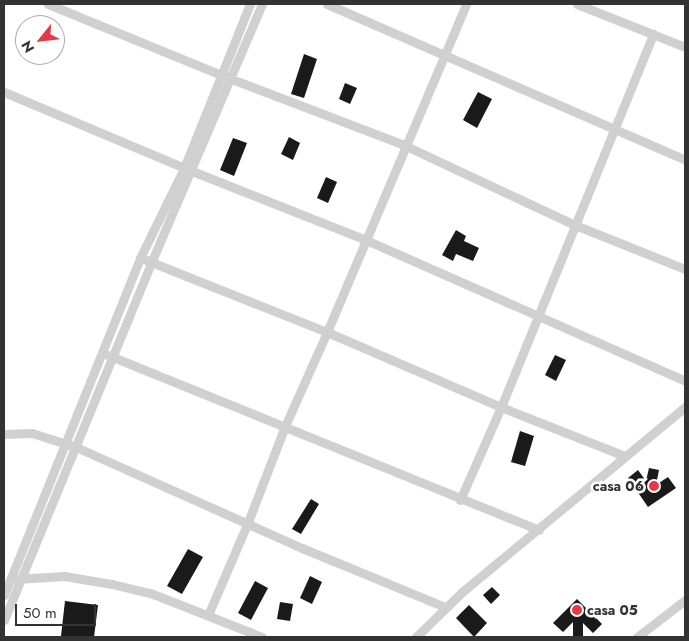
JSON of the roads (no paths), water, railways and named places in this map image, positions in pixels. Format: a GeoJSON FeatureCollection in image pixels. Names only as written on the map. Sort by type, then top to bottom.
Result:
{"type":"FeatureCollection","features":[{"type":"Feature","properties":{"kind":"street"},"geometry":{"type":"LineString","coordinates":[[48,4],[221,75],[404,145],[575,225],[685,269]]}},
{"type":"Feature","properties":{"kind":"street"},"geometry":{"type":"LineString","coordinates":[[4,620],[188,170],[221,75],[250,4]]}},
{"type":"Feature","properties":{"kind":"street"},"geometry":{"type":"LineString","coordinates":[[4,595],[7,581],[140,258],[188,170],[232,78],[262,4]]}},
{"type":"Feature","properties":{"kind":"street"},"geometry":{"type":"LineString","coordinates":[[327,4],[685,160]]}},
{"type":"Feature","properties":{"kind":"street"},"geometry":{"type":"LineString","coordinates":[[208,615],[248,522],[285,426],[327,332],[404,145],[466,4]]}},
{"type":"Feature","properties":{"kind":"street"},"geometry":{"type":"LineString","coordinates":[[577,4],[685,47]]}},
{"type":"Feature","properties":{"kind":"street"},"geometry":{"type":"LineString","coordinates":[[460,500],[501,408],[653,34]]}},
{"type":"Feature","properties":{"kind":"street"},"geometry":{"type":"LineString","coordinates":[[4,92],[188,170],[366,240],[685,381]]}},
{"type":"Feature","properties":{"kind":"street"},"geometry":{"type":"LineString","coordinates":[[140,258],[327,332],[501,408],[624,456]]}},
{"type":"Feature","properties":{"kind":"street"},"geometry":{"type":"LineString","coordinates":[[102,352],[285,426],[460,500],[539,530]]}},
{"type":"Feature","properties":{"kind":"street"},"geometry":{"type":"LineString","coordinates":[[416,637],[445,607],[685,407]]}},
{"type":"Feature","properties":{"kind":"street"},"geometry":{"type":"LineString","coordinates":[[4,434],[32,433],[76,447],[248,522],[302,548],[445,607]]}},
{"type":"Feature","properties":{"kind":"street"},"geometry":{"type":"LineString","coordinates":[[7,581],[21,578],[64,576],[112,584],[153,594],[262,637]]}},
{"type":"Feature","properties":{"kind":"street"},"geometry":{"type":"LineString","coordinates":[[637,637],[685,600]]}},
{"type":"Feature","properties":{"kind":"place","name":"casa 06"},"geometry":{"type":"Point","coordinates":[654,486]}},
{"type":"Feature","properties":{"kind":"place","name":"casa 05"},"geometry":{"type":"Point","coordinates":[577,610]}}]}
